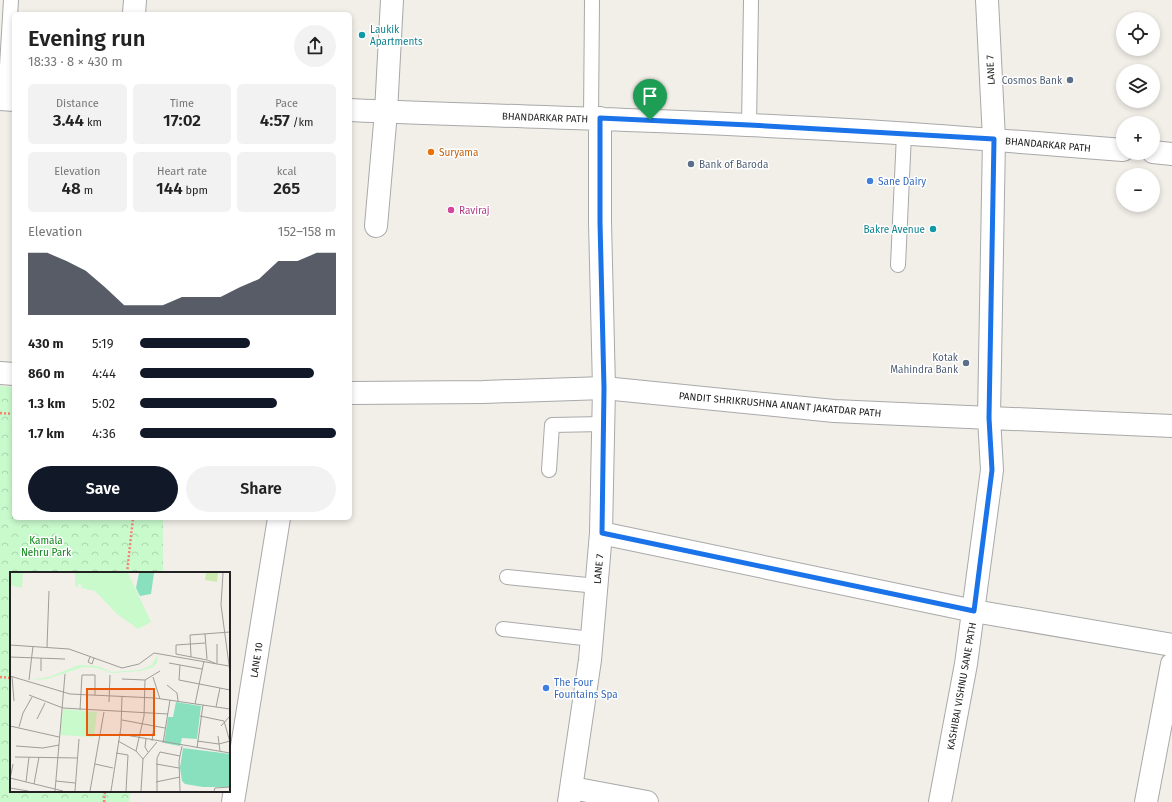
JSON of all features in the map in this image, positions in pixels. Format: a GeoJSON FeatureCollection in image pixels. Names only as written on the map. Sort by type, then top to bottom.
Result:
{"type":"FeatureCollection","features":[{"type":"Feature","properties":{"kind":"street"},"geometry":{"type":"LineString","coordinates":[[134,12],[135,0]]}},
{"type":"Feature","properties":{"kind":"street"},"geometry":{"type":"LineString","coordinates":[[376,226],[386,112],[392,0]]}},
{"type":"Feature","properties":{"kind":"street","name":"LANE 7"},"geometry":{"type":"LineString","coordinates":[[987,0],[994,139]]}},
{"type":"Feature","properties":{"kind":"street","name":"BHANDARKAR PATH"},"geometry":{"type":"LineString","coordinates":[[352,110],[596,118],[749,125],[994,139],[1116,149]]}},
{"type":"Feature","properties":{"kind":"street","name":"LANE 7"},"geometry":{"type":"LineString","coordinates":[[570,795],[592,639],[602,533],[604,388],[596,118]]}},
{"type":"Feature","properties":{"kind":"street","name":"KASHIBAI VISHNU SANE PATH"},"geometry":{"type":"LineString","coordinates":[[940,802],[966,664],[992,470],[989,418],[994,139]]}},
{"type":"Feature","properties":{"kind":"street"},"geometry":{"type":"LineString","coordinates":[[1160,153],[1172,154]]}},
{"type":"Feature","properties":{"kind":"street"},"geometry":{"type":"LineString","coordinates":[[0,373],[12,374]]}},
{"type":"Feature","properties":{"kind":"street","name":"PANDIT SHRIKRUSHNA ANANT JAKATDAR PATH"},"geometry":{"type":"LineString","coordinates":[[352,393],[483,392],[604,388],[834,411],[1172,426]]}},
{"type":"Feature","properties":{"kind":"street","name":"LANE 10"},"geometry":{"type":"LineString","coordinates":[[233,802],[279,520]]}},
{"type":"Feature","properties":{"kind":"street"},"geometry":{"type":"LineString","coordinates":[[602,533],[974,611],[1172,645]]}},
{"type":"Feature","properties":{"kind":"street"},"geometry":{"type":"LineString","coordinates":[[1146,802],[1172,664]]}},
{"type":"Feature","properties":{"kind":"street"},"geometry":{"type":"LineString","coordinates":[[570,795],[647,802]]}},
{"type":"Feature","properties":{"kind":"lane"},"geometry":{"type":"LineString","coordinates":[[6,99],[11,0]]}},
{"type":"Feature","properties":{"kind":"lane"},"geometry":{"type":"LineString","coordinates":[[592,1],[596,118]]}},
{"type":"Feature","properties":{"kind":"lane"},"geometry":{"type":"LineString","coordinates":[[749,125],[751,1]]}},
{"type":"Feature","properties":{"kind":"lane"},"geometry":{"type":"LineString","coordinates":[[898,265],[904,134]]}},
{"type":"Feature","properties":{"kind":"lane"},"geometry":{"type":"LineString","coordinates":[[549,470],[552,425],[603,424]]}},
{"type":"Feature","properties":{"kind":"lane"},"geometry":{"type":"LineString","coordinates":[[507,576],[597,586]]}},
{"type":"Feature","properties":{"kind":"lane"},"geometry":{"type":"LineString","coordinates":[[503,629],[592,639]]}},
{"type":"Feature","properties":{"kind":"path"},"geometry":{"type":"LineString","coordinates":[[0,413],[12,414]]}},
{"type":"Feature","properties":{"kind":"path"},"geometry":{"type":"LineString","coordinates":[[127,572],[133,520]]}},
{"type":"Feature","properties":{"kind":"path"},"geometry":{"type":"LineString","coordinates":[[0,677],[10,678]]}},
{"type":"Feature","properties":{"kind":"path"},"geometry":{"type":"LineString","coordinates":[[104,802],[105,792]]}},
{"type":"Feature","properties":{"kind":"green space","name":"Kamala Nehru Park"},"geometry":{"type":"Polygon","coordinates":[[[0,386],[12,387],[12,520],[163,520],[163,572],[10,572],[10,792],[131,792],[129,802],[0,802],[0,386]]]}},
{"type":"Feature","properties":{"kind":"place","name":"Laukik Apartments"},"geometry":{"type":"Point","coordinates":[362,35]}},
{"type":"Feature","properties":{"kind":"place","name":"Cosmos Bank"},"geometry":{"type":"Point","coordinates":[1070,80]}},
{"type":"Feature","properties":{"kind":"place","name":"Suryama"},"geometry":{"type":"Point","coordinates":[431,152]}},
{"type":"Feature","properties":{"kind":"place","name":"Bank of Baroda"},"geometry":{"type":"Point","coordinates":[691,164]}},
{"type":"Feature","properties":{"kind":"place","name":"Sane Dairy"},"geometry":{"type":"Point","coordinates":[870,181]}},
{"type":"Feature","properties":{"kind":"place","name":"Raviraj"},"geometry":{"type":"Point","coordinates":[451,210]}},
{"type":"Feature","properties":{"kind":"place","name":"Bakre Avenue"},"geometry":{"type":"Point","coordinates":[933,229]}},
{"type":"Feature","properties":{"kind":"place","name":"Kotak Mahindra Bank"},"geometry":{"type":"Point","coordinates":[966,363]}},
{"type":"Feature","properties":{"kind":"place","name":"The Four Fountains Spa"},"geometry":{"type":"Point","coordinates":[546,688]}},
{"type":"Feature","properties":{"kind":"route"},"geometry":{"type":"LineString","coordinates":[[600,118],[650,120],[994,139],[989,418],[992,470],[974,611],[602,533],[604,388],[600,222],[600,118]]}}]}
